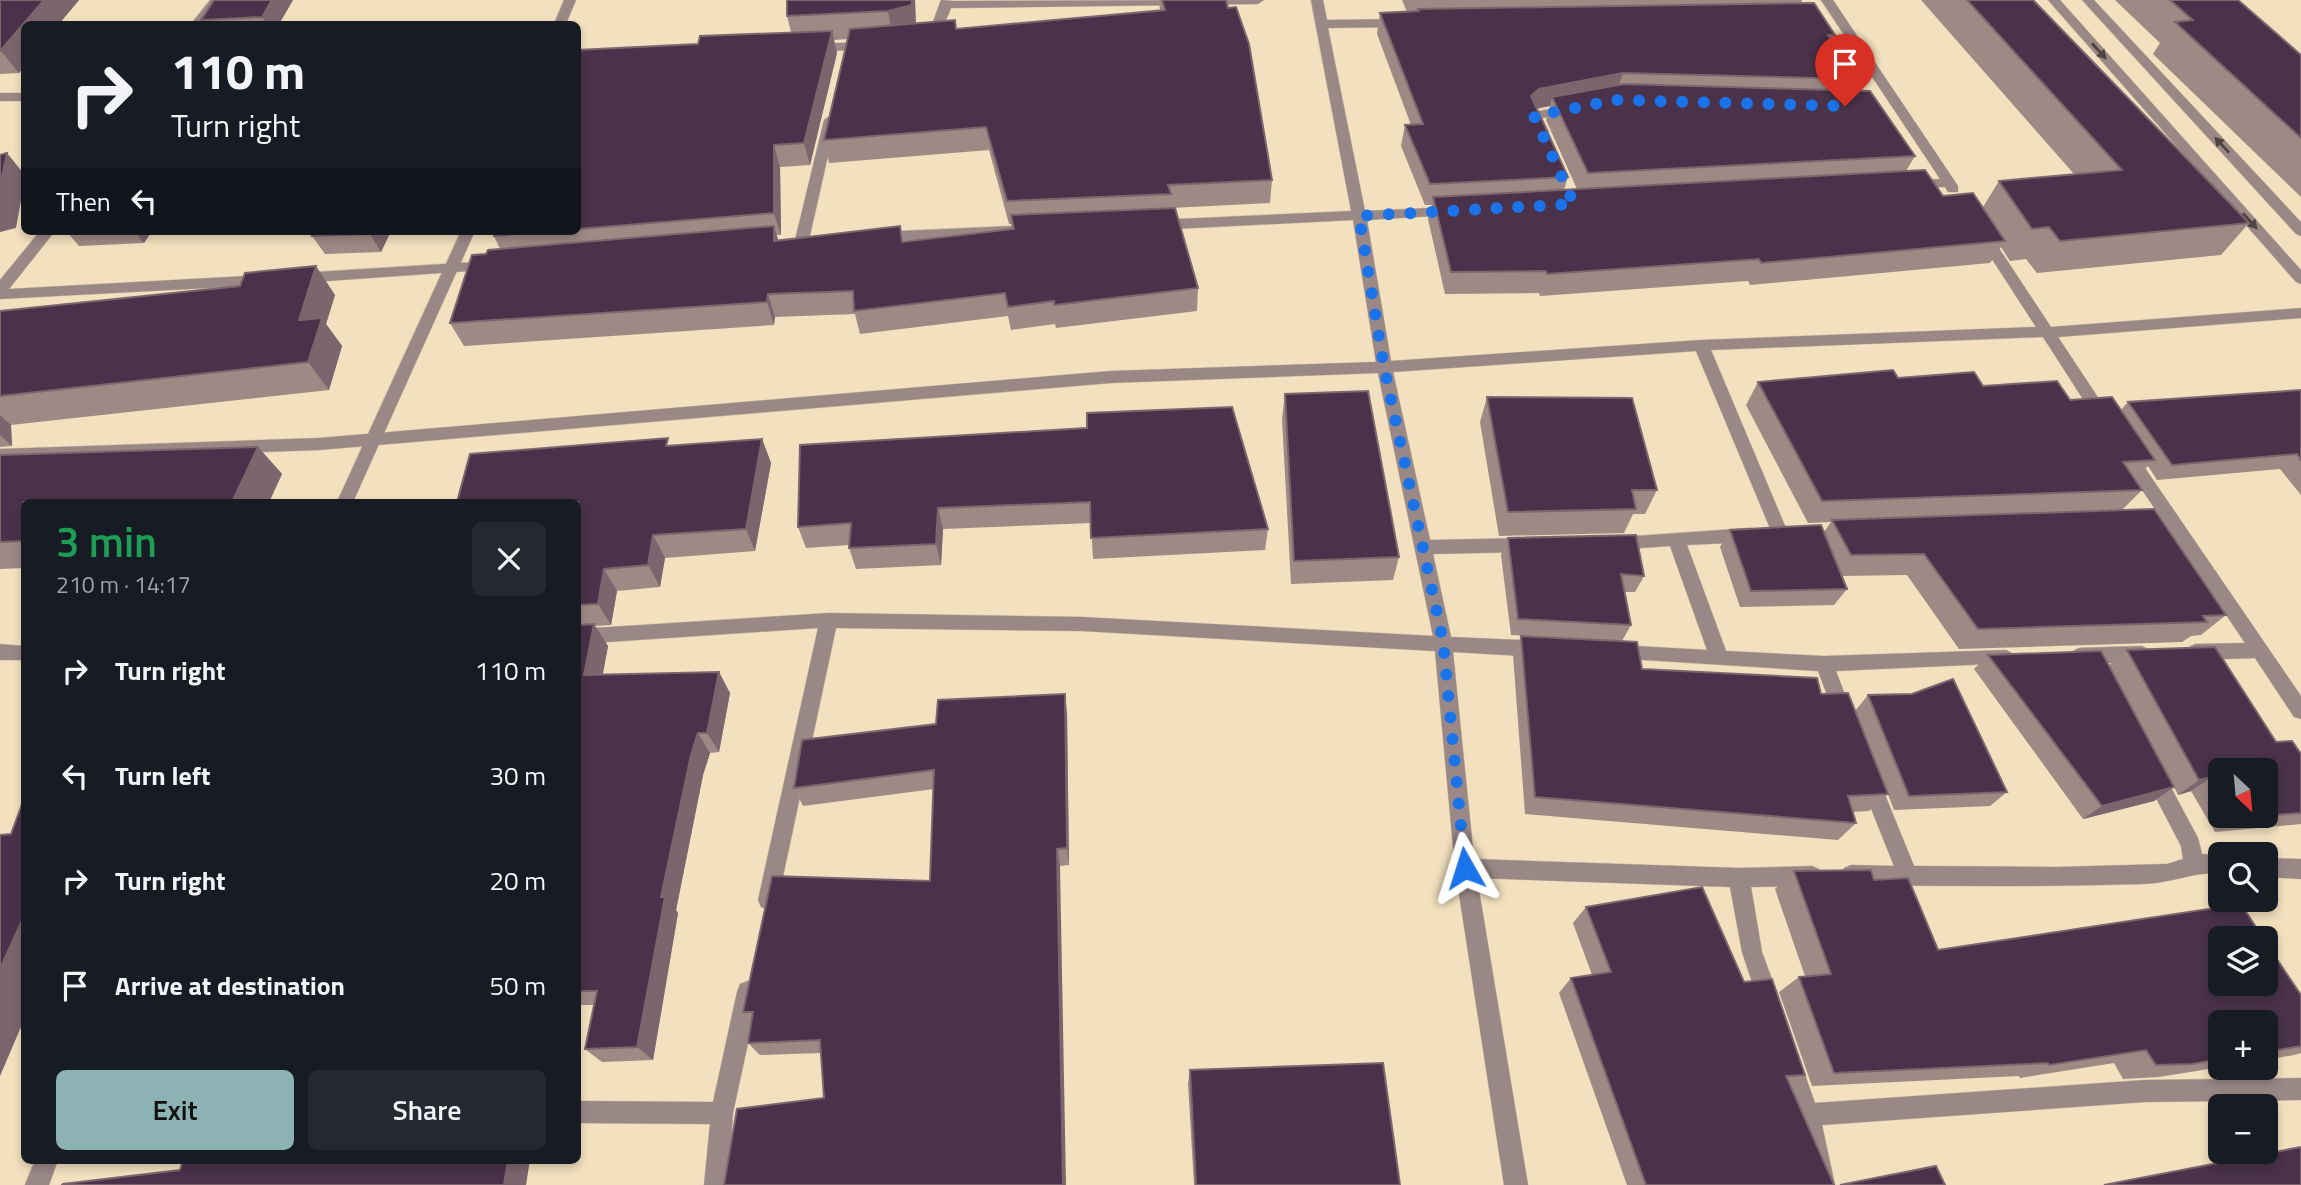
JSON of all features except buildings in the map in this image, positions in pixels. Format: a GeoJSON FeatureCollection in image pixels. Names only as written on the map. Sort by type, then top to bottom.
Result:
{"type":"FeatureCollection","features":[{"type":"Feature","properties":{"kind":"street"},"geometry":{"type":"LineString","coordinates":[[199,21],[216,0]]}},
{"type":"Feature","properties":{"kind":"street"},"geometry":{"type":"LineString","coordinates":[[561,21],[570,0]]}},
{"type":"Feature","properties":{"kind":"street"},"geometry":{"type":"LineString","coordinates":[[914,40],[936,29],[947,3],[1258,0]]}},
{"type":"Feature","properties":{"kind":"street"},"geometry":{"type":"LineString","coordinates":[[1317,0],[1359,216],[1384,367],[1443,641],[1465,868],[1516,1185]]}},
{"type":"Feature","properties":{"kind":"street"},"geometry":{"type":"LineString","coordinates":[[2054,0],[2301,279]]}},
{"type":"Feature","properties":{"kind":"street"},"geometry":{"type":"LineString","coordinates":[[2088,0],[2301,232]]}},
{"type":"Feature","properties":{"kind":"street"},"geometry":{"type":"LineString","coordinates":[[1830,11],[1892,108],[1949,183],[2048,332],[2112,431],[2163,519],[2261,650],[2301,711]]}},
{"type":"Feature","properties":{"kind":"street"},"geometry":{"type":"LineString","coordinates":[[1322,24],[1419,23]]}},
{"type":"Feature","properties":{"kind":"street"},"geometry":{"type":"LineString","coordinates":[[793,49],[845,53],[881,45]]}},
{"type":"Feature","properties":{"kind":"street"},"geometry":{"type":"LineString","coordinates":[[0,96],[21,97]]}},
{"type":"Feature","properties":{"kind":"street"},"geometry":{"type":"LineString","coordinates":[[1546,140],[1534,116],[1590,106]]}},
{"type":"Feature","properties":{"kind":"street"},"geometry":{"type":"LineString","coordinates":[[803,240],[832,111]]}},
{"type":"Feature","properties":{"kind":"street"},"geometry":{"type":"LineString","coordinates":[[1893,186],[1949,183]]}},
{"type":"Feature","properties":{"kind":"street"},"geometry":{"type":"LineString","coordinates":[[1136,226],[1467,210]]}},
{"type":"Feature","properties":{"kind":"street"},"geometry":{"type":"LineString","coordinates":[[858,237],[1025,230]]}},
{"type":"Feature","properties":{"kind":"street"},"geometry":{"type":"LineString","coordinates":[[0,292],[45,235]]}},
{"type":"Feature","properties":{"kind":"street"},"geometry":{"type":"LineString","coordinates":[[346,499],[466,235]]}},
{"type":"Feature","properties":{"kind":"street"},"geometry":{"type":"LineString","coordinates":[[0,292],[452,270],[505,265]]}},
{"type":"Feature","properties":{"kind":"street"},"geometry":{"type":"LineString","coordinates":[[0,455],[319,444],[1111,377],[1384,367],[1701,345],[2048,332],[2301,313]]}},
{"type":"Feature","properties":{"kind":"street"},"geometry":{"type":"LineString","coordinates":[[1597,543],[1677,541],[1787,532],[1701,345]]}},
{"type":"Feature","properties":{"kind":"street"},"geometry":{"type":"LineString","coordinates":[[1677,541],[1719,658]]}},
{"type":"Feature","properties":{"kind":"street"},"geometry":{"type":"LineString","coordinates":[[1424,547],[1544,544]]}},
{"type":"Feature","properties":{"kind":"street"},"geometry":{"type":"LineString","coordinates":[[763,926],[828,620]]}},
{"type":"Feature","properties":{"kind":"street"},"geometry":{"type":"LineString","coordinates":[[581,637],[828,620],[1083,624],[1443,641],[1554,650]]}},
{"type":"Feature","properties":{"kind":"street"},"geometry":{"type":"LineString","coordinates":[[2183,653],[2261,650]]}},
{"type":"Feature","properties":{"kind":"street"},"geometry":{"type":"LineString","coordinates":[[0,652],[21,653]]}},
{"type":"Feature","properties":{"kind":"street"},"geometry":{"type":"LineString","coordinates":[[1596,653],[1824,664],[2024,658]]}},
{"type":"Feature","properties":{"kind":"street"},"geometry":{"type":"LineString","coordinates":[[2064,657],[2156,654]]}},
{"type":"Feature","properties":{"kind":"street"},"geometry":{"type":"LineString","coordinates":[[2091,656],[2103,679]]}},
{"type":"Feature","properties":{"kind":"street"},"geometry":{"type":"LineString","coordinates":[[1824,664],[1848,726]]}},
{"type":"Feature","properties":{"kind":"street"},"geometry":{"type":"LineString","coordinates":[[2141,750],[2191,845],[2193,863]]}},
{"type":"Feature","properties":{"kind":"street"},"geometry":{"type":"LineString","coordinates":[[1863,763],[1907,874]]}},
{"type":"Feature","properties":{"kind":"street"},"geometry":{"type":"LineString","coordinates":[[1465,868],[1739,878],[1907,874],[2057,877],[2167,874],[2185,869],[2193,863],[2208,864]]}},
{"type":"Feature","properties":{"kind":"street"},"geometry":{"type":"LineString","coordinates":[[2278,868],[2301,869]]}},
{"type":"Feature","properties":{"kind":"street"},"geometry":{"type":"LineString","coordinates":[[1739,878],[1752,951],[1808,1115],[1823,1185]]}},
{"type":"Feature","properties":{"kind":"street"},"geometry":{"type":"LineString","coordinates":[[716,1185],[722,1113],[754,966]]}},
{"type":"Feature","properties":{"kind":"street"},"geometry":{"type":"LineString","coordinates":[[1808,1115],[2145,1091],[2301,1089]]}},
{"type":"Feature","properties":{"kind":"street"},"geometry":{"type":"LineString","coordinates":[[581,1112],[722,1113]]}},
{"type":"Feature","properties":{"kind":"street"},"geometry":{"type":"LineString","coordinates":[[37,1185],[45,1164]]}},
{"type":"Feature","properties":{"kind":"route"},"geometry":{"type":"LineString","coordinates":[[1465,868],[1443,641],[1384,367],[1359,216],[1574,204],[1534,116],[1616,100],[1845,106]]}}]}
